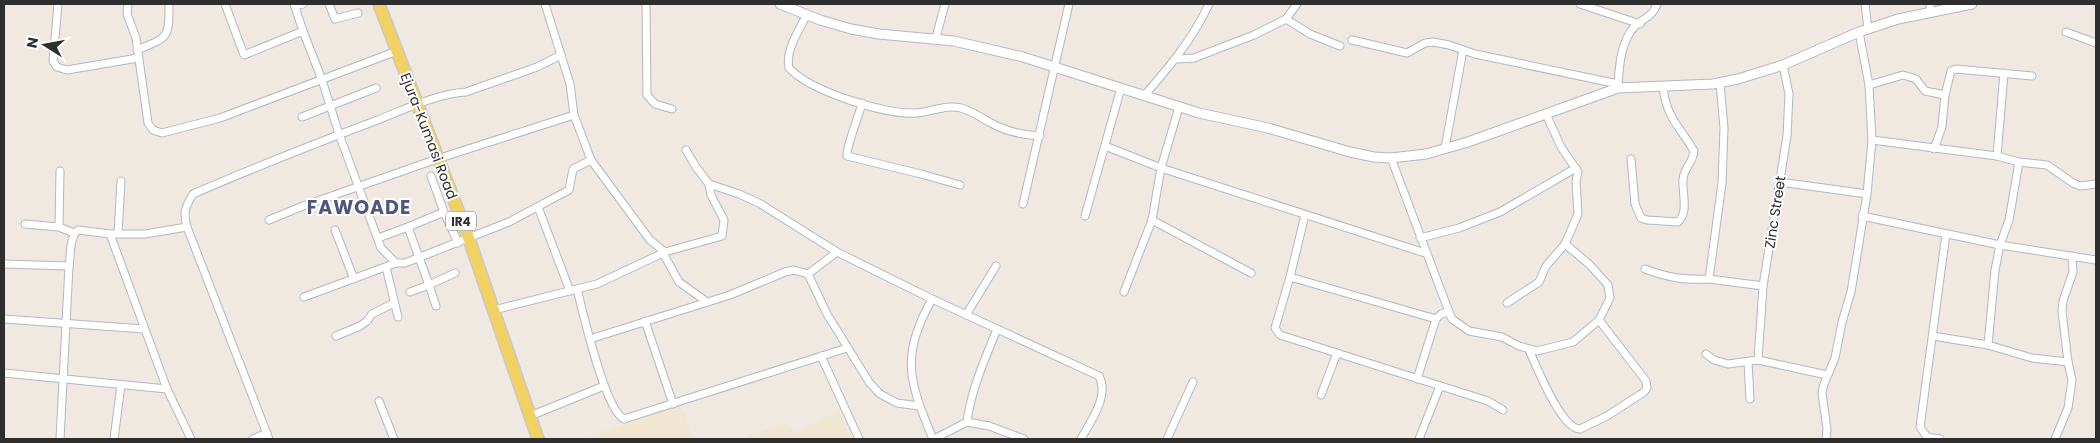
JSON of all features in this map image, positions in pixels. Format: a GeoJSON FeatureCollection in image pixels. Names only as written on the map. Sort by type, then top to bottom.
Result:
{"type":"FeatureCollection","features":[{"type":"Feature","properties":{"kind":"main road","name":"Ejura-Kumasi Road"},"geometry":{"type":"LineString","coordinates":[[379,4],[437,159],[464,241],[494,310],[538,439]]}},
{"type":"Feature","properties":{"kind":"street"},"geometry":{"type":"LineString","coordinates":[[58,4],[53,61],[57,67],[66,70],[138,58]]}},
{"type":"Feature","properties":{"kind":"street"},"geometry":{"type":"LineString","coordinates":[[128,4],[127,14],[136,38],[148,123],[153,130],[162,133],[220,118],[397,51]]}},
{"type":"Feature","properties":{"kind":"street"},"geometry":{"type":"LineString","coordinates":[[137,50],[162,40],[169,31],[169,4]]}},
{"type":"Feature","properties":{"kind":"street"},"geometry":{"type":"LineString","coordinates":[[225,4],[244,55],[302,31]]}},
{"type":"Feature","properties":{"kind":"street"},"geometry":{"type":"LineString","coordinates":[[303,4],[294,5],[302,31],[322,80],[329,107],[381,248],[396,263]]}},
{"type":"Feature","properties":{"kind":"street"},"geometry":{"type":"LineString","coordinates":[[329,4],[336,19],[358,13]]}},
{"type":"Feature","properties":{"kind":"street"},"geometry":{"type":"LineString","coordinates":[[545,4],[570,84],[574,115],[591,160],[650,240],[664,252],[679,282],[707,302]]}},
{"type":"Feature","properties":{"kind":"street"},"geometry":{"type":"LineString","coordinates":[[646,4],[647,95],[655,104],[672,109]]}},
{"type":"Feature","properties":{"kind":"street"},"geometry":{"type":"LineString","coordinates":[[780,4],[851,29],[974,45],[1054,67],[1179,107],[1268,128],[1374,157],[1406,157],[1445,148],[1546,114],[1618,86]]}},
{"type":"Feature","properties":{"kind":"street"},"geometry":{"type":"LineString","coordinates":[[935,41],[945,4]]}},
{"type":"Feature","properties":{"kind":"street"},"geometry":{"type":"LineString","coordinates":[[1024,204],[1069,4]]}},
{"type":"Feature","properties":{"kind":"street"},"geometry":{"type":"LineString","coordinates":[[1144,96],[1176,59],[1196,31],[1209,4]]}},
{"type":"Feature","properties":{"kind":"street"},"geometry":{"type":"LineString","coordinates":[[1176,59],[1194,58],[1254,35],[1286,19],[1297,4]]}},
{"type":"Feature","properties":{"kind":"street"},"geometry":{"type":"LineString","coordinates":[[1580,4],[1590,5],[1640,24]]}},
{"type":"Feature","properties":{"kind":"street"},"geometry":{"type":"LineString","coordinates":[[1618,86],[1621,58],[1631,29],[1654,12],[1657,4]]}},
{"type":"Feature","properties":{"kind":"street"},"geometry":{"type":"LineString","coordinates":[[1865,4],[1868,29]]}},
{"type":"Feature","properties":{"kind":"street"},"geometry":{"type":"LineString","coordinates":[[1352,40],[1407,53],[1433,42],[1475,54],[1618,86],[1663,87],[1720,83],[1783,65],[1859,32],[1930,8],[1972,4]]}},
{"type":"Feature","properties":{"kind":"street"},"geometry":{"type":"LineString","coordinates":[[807,14],[789,52],[788,68],[806,82],[862,103],[914,113],[949,106],[973,113],[1004,130],[1040,136]]}},
{"type":"Feature","properties":{"kind":"street"},"geometry":{"type":"LineString","coordinates":[[1286,19],[1310,34],[1340,46]]}},
{"type":"Feature","properties":{"kind":"street"},"geometry":{"type":"LineString","coordinates":[[1826,439],[1828,430],[1822,393],[1827,375],[1835,358],[1842,322],[1851,292],[1867,194],[1872,140],[1869,85],[1859,32]]}},
{"type":"Feature","properties":{"kind":"street"},"geometry":{"type":"LineString","coordinates":[[2066,32],[2096,43]]}},
{"type":"Feature","properties":{"kind":"street"},"geometry":{"type":"LineString","coordinates":[[1445,148],[1463,50]]}},
{"type":"Feature","properties":{"kind":"street"},"geometry":{"type":"LineString","coordinates":[[253,439],[268,436],[187,228],[184,215],[185,206],[193,194],[417,104],[466,92],[536,67],[561,55]]}},
{"type":"Feature","properties":{"kind":"street","name":"Zinc Street"},"geometry":{"type":"LineString","coordinates":[[1758,360],[1763,286],[1787,136],[1789,94],[1783,65]]}},
{"type":"Feature","properties":{"kind":"street"},"geometry":{"type":"LineString","coordinates":[[1934,149],[1942,127],[1945,94],[1951,72],[1956,69],[2032,76]]}},
{"type":"Feature","properties":{"kind":"street"},"geometry":{"type":"LineString","coordinates":[[1997,156],[2004,73]]}},
{"type":"Feature","properties":{"kind":"street"},"geometry":{"type":"LineString","coordinates":[[1869,85],[1903,75],[1916,79],[1925,91],[1945,94]]}},
{"type":"Feature","properties":{"kind":"street"},"geometry":{"type":"LineString","coordinates":[[1709,279],[1722,183],[1724,128],[1720,83]]}},
{"type":"Feature","properties":{"kind":"street"},"geometry":{"type":"LineString","coordinates":[[1632,159],[1635,204],[1642,218],[1678,222],[1683,215],[1684,175],[1692,162],[1694,151],[1673,121],[1664,101],[1663,87]]}},
{"type":"Feature","properties":{"kind":"street"},"geometry":{"type":"LineString","coordinates":[[302,117],[376,88]]}},
{"type":"Feature","properties":{"kind":"street"},"geometry":{"type":"LineString","coordinates":[[1085,216],[1121,88]]}},
{"type":"Feature","properties":{"kind":"street"},"geometry":{"type":"LineString","coordinates":[[862,103],[858,121],[847,150],[847,156],[960,185]]}},
{"type":"Feature","properties":{"kind":"street"},"geometry":{"type":"LineString","coordinates":[[1124,292],[1152,220],[1161,168],[1179,107]]}},
{"type":"Feature","properties":{"kind":"street"},"geometry":{"type":"LineString","coordinates":[[1507,303],[1540,282],[1546,266],[1565,244],[1578,214],[1576,168],[1561,147],[1546,114]]}},
{"type":"Feature","properties":{"kind":"street"},"geometry":{"type":"LineString","coordinates":[[268,220],[437,159],[574,115]]}},
{"type":"Feature","properties":{"kind":"street"},"geometry":{"type":"LineString","coordinates":[[1872,140],[1997,156],[2019,162],[2047,165],[2066,179],[2080,186],[2096,184]]}},
{"type":"Feature","properties":{"kind":"street"},"geometry":{"type":"LineString","coordinates":[[1105,146],[1161,168],[1425,253]]}},
{"type":"Feature","properties":{"kind":"street"},"geometry":{"type":"LineString","coordinates":[[494,310],[597,284],[664,252],[722,236],[724,220],[712,195],[710,184],[696,167],[686,150]]}},
{"type":"Feature","properties":{"kind":"street"},"geometry":{"type":"LineString","coordinates":[[1391,158],[1448,312],[1452,319],[1469,332],[1502,337],[1528,350],[1545,350],[1573,342],[1599,320],[1610,298],[1608,285],[1589,264],[1565,244]]}},
{"type":"Feature","properties":{"kind":"street"},"geometry":{"type":"LineString","coordinates":[[304,297],[396,263],[405,263],[464,241],[538,207],[569,190],[573,169],[591,160]]}},
{"type":"Feature","properties":{"kind":"street"},"geometry":{"type":"LineString","coordinates":[[1988,345],[1992,290],[2000,245],[2009,220],[2019,162]]}},
{"type":"Feature","properties":{"kind":"street"},"geometry":{"type":"LineString","coordinates":[[1420,238],[1459,228],[1500,212],[1576,168]]}},
{"type":"Feature","properties":{"kind":"street"},"geometry":{"type":"LineString","coordinates":[[59,227],[60,171]]}},
{"type":"Feature","properties":{"kind":"street"},"geometry":{"type":"LineString","coordinates":[[431,176],[444,212],[464,241]]}},
{"type":"Feature","properties":{"kind":"street"},"geometry":{"type":"LineString","coordinates":[[118,234],[121,181]]}},
{"type":"Feature","properties":{"kind":"street"},"geometry":{"type":"LineString","coordinates":[[1780,182],[1867,194]]}},
{"type":"Feature","properties":{"kind":"street"},"geometry":{"type":"LineString","coordinates":[[710,184],[759,203],[837,252],[932,299],[1099,376],[1103,383],[1101,397],[1081,439]]}},
{"type":"Feature","properties":{"kind":"street"},"geometry":{"type":"LineString","coordinates":[[538,207],[573,290],[604,386],[616,413],[624,419],[847,348]]}},
{"type":"Feature","properties":{"kind":"street"},"geometry":{"type":"LineString","coordinates":[[378,238],[444,212]]}},
{"type":"Feature","properties":{"kind":"street"},"geometry":{"type":"LineString","coordinates":[[1305,215],[1275,328],[1280,335],[1488,401],[1503,410]]}},
{"type":"Feature","properties":{"kind":"street"},"geometry":{"type":"LineString","coordinates":[[1862,216],[2000,245],[2096,260]]}},
{"type":"Feature","properties":{"kind":"street"},"geometry":{"type":"LineString","coordinates":[[1152,220],[1251,273]]}},
{"type":"Feature","properties":{"kind":"street"},"geometry":{"type":"LineString","coordinates":[[25,224],[59,227],[74,233]]}},
{"type":"Feature","properties":{"kind":"street"},"geometry":{"type":"LineString","coordinates":[[408,227],[436,306]]}},
{"type":"Feature","properties":{"kind":"street"},"geometry":{"type":"LineString","coordinates":[[60,439],[62,377],[74,233],[78,230],[110,234],[145,234],[187,228]]}},
{"type":"Feature","properties":{"kind":"street"},"geometry":{"type":"LineString","coordinates":[[335,230],[354,279]]}},
{"type":"Feature","properties":{"kind":"street"},"geometry":{"type":"LineString","coordinates":[[110,234],[167,389],[191,439]]}},
{"type":"Feature","properties":{"kind":"street"},"geometry":{"type":"LineString","coordinates":[[1940,439],[1927,437],[1920,427],[1946,234]]}},
{"type":"Feature","properties":{"kind":"street"},"geometry":{"type":"LineString","coordinates":[[808,274],[837,252]]}},
{"type":"Feature","properties":{"kind":"street"},"geometry":{"type":"LineString","coordinates":[[2055,439],[2068,408],[2072,375],[2068,362],[2062,311],[2063,300],[2073,272],[2072,256]]}},
{"type":"Feature","properties":{"kind":"street"},"geometry":{"type":"LineString","coordinates":[[4,264],[70,266]]}},
{"type":"Feature","properties":{"kind":"street"},"geometry":{"type":"LineString","coordinates":[[966,315],[996,266]]}},
{"type":"Feature","properties":{"kind":"street"},"geometry":{"type":"LineString","coordinates":[[386,267],[398,317]]}},
{"type":"Feature","properties":{"kind":"street"},"geometry":{"type":"LineString","coordinates":[[1645,269],[1667,277],[1683,280],[1709,279],[1763,286]]}},
{"type":"Feature","properties":{"kind":"street"},"geometry":{"type":"LineString","coordinates":[[590,339],[707,302],[794,270],[808,274],[847,348],[869,382],[880,394],[897,403],[919,406]]}},
{"type":"Feature","properties":{"kind":"street"},"geometry":{"type":"LineString","coordinates":[[410,292],[455,273]]}},
{"type":"Feature","properties":{"kind":"street"},"geometry":{"type":"LineString","coordinates":[[1290,277],[1436,319]]}},
{"type":"Feature","properties":{"kind":"street"},"geometry":{"type":"LineString","coordinates":[[932,299],[917,329],[911,357],[910,375],[919,406],[934,439],[968,422],[988,426],[1024,439]]}},
{"type":"Feature","properties":{"kind":"street"},"geometry":{"type":"LineString","coordinates":[[336,336],[360,326],[372,314],[394,303]]}},
{"type":"Feature","properties":{"kind":"street"},"geometry":{"type":"LineString","coordinates":[[1417,379],[1436,319],[1441,314],[1448,312]]}},
{"type":"Feature","properties":{"kind":"street"},"geometry":{"type":"LineString","coordinates":[[4,319],[67,322],[144,330]]}},
{"type":"Feature","properties":{"kind":"street"},"geometry":{"type":"LineString","coordinates":[[1528,350],[1550,395],[1567,423],[1571,427],[1580,429],[1607,416],[1644,392],[1647,388],[1646,381],[1599,320]]}},
{"type":"Feature","properties":{"kind":"street"},"geometry":{"type":"LineString","coordinates":[[645,321],[673,404]]}},
{"type":"Feature","properties":{"kind":"street"},"geometry":{"type":"LineString","coordinates":[[968,422],[970,406],[997,330]]}},
{"type":"Feature","properties":{"kind":"street"},"geometry":{"type":"LineString","coordinates":[[1933,336],[1988,345],[2032,358],[2068,362]]}},
{"type":"Feature","properties":{"kind":"street"},"geometry":{"type":"LineString","coordinates":[[1322,395],[1337,353]]}},
{"type":"Feature","properties":{"kind":"street"},"geometry":{"type":"LineString","coordinates":[[1706,354],[1714,360],[1728,364],[1758,360],[1827,375]]}},
{"type":"Feature","properties":{"kind":"street"},"geometry":{"type":"LineString","coordinates":[[821,356],[859,439]]}},
{"type":"Feature","properties":{"kind":"street"},"geometry":{"type":"LineString","coordinates":[[1748,362],[1750,398]]}},
{"type":"Feature","properties":{"kind":"street"},"geometry":{"type":"LineString","coordinates":[[4,372],[167,389]]}},
{"type":"Feature","properties":{"kind":"street"},"geometry":{"type":"LineString","coordinates":[[1167,439],[1193,382]]}},
{"type":"Feature","properties":{"kind":"street"},"geometry":{"type":"LineString","coordinates":[[114,439],[121,385]]}},
{"type":"Feature","properties":{"kind":"street"},"geometry":{"type":"LineString","coordinates":[[530,416],[604,386]]}},
{"type":"Feature","properties":{"kind":"street"},"geometry":{"type":"LineString","coordinates":[[1419,439],[1440,386]]}},
{"type":"Feature","properties":{"kind":"street"},"geometry":{"type":"LineString","coordinates":[[379,401],[394,439]]}},
{"type":"Feature","properties":{"kind":"shaded area"},"geometry":{"type":"Polygon","coordinates":[[[675,406],[680,406],[683,410],[693,439],[583,439],[675,406]]]}},
{"type":"Feature","properties":{"kind":"shaded area"},"geometry":{"type":"Polygon","coordinates":[[[839,411],[852,439],[741,439],[785,423],[793,433],[839,411]]]}},
{"type":"Feature","properties":{"kind":"district","name":"FAWOADE"},"geometry":{"type":"Point","coordinates":[359,207]}}]}
